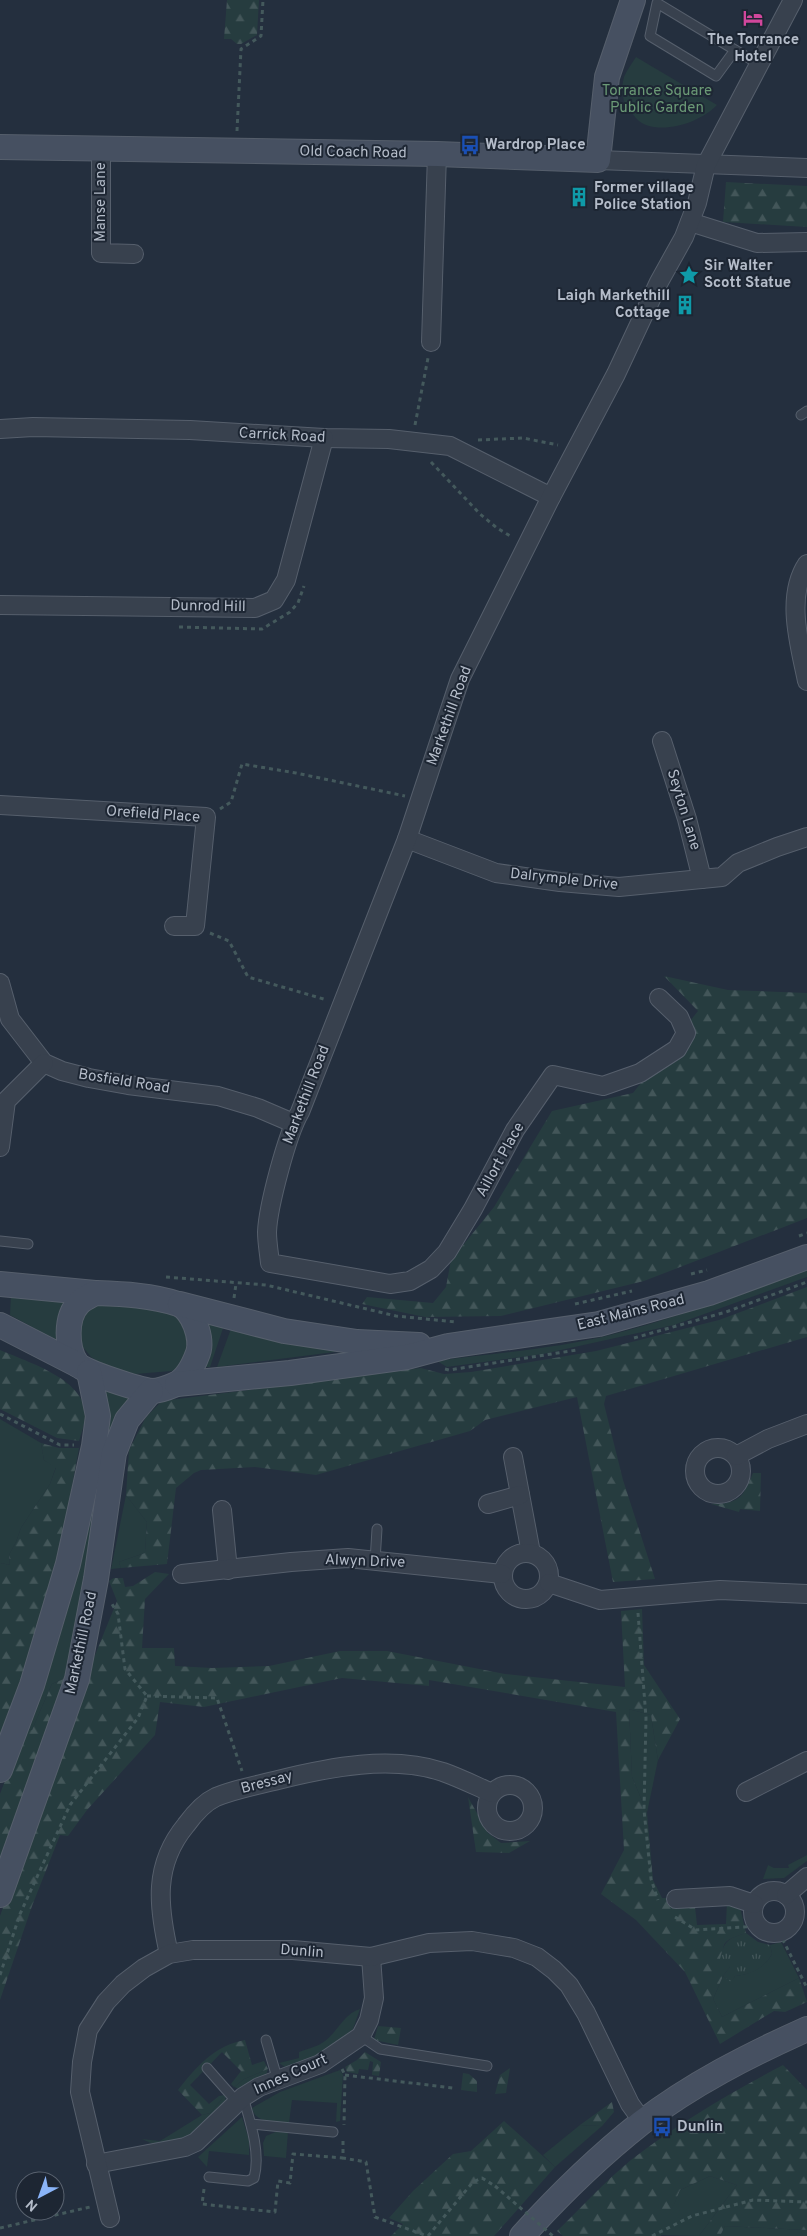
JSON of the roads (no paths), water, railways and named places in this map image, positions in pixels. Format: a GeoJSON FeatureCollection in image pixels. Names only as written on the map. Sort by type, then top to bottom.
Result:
{"type":"FeatureCollection","features":[{"type":"Feature","properties":{"kind":"street"},"geometry":{"type":"LineString","coordinates":[[598,160],[607,77],[633,0]]}},
{"type":"Feature","properties":{"kind":"street","name":"Markethill Road"},"geometry":{"type":"LineString","coordinates":[[270,1263],[267,1230],[276,1186],[294,1123],[407,839],[460,679],[616,374],[690,222],[697,203],[706,165],[793,0]]}},
{"type":"Feature","properties":{"kind":"street","name":"Old Coach Road"},"geometry":{"type":"LineString","coordinates":[[0,146],[437,154],[807,168]]}},
{"type":"Feature","properties":{"kind":"street","name":"Manse Lane"},"geometry":{"type":"LineString","coordinates":[[100,148],[101,253],[134,254]]}},
{"type":"Feature","properties":{"kind":"street"},"geometry":{"type":"LineString","coordinates":[[431,342],[437,154]]}},
{"type":"Feature","properties":{"kind":"street"},"geometry":{"type":"LineString","coordinates":[[690,222],[722,234],[757,243],[807,242]]}},
{"type":"Feature","properties":{"kind":"street","name":"Carrick Road"},"geometry":{"type":"LineString","coordinates":[[0,429],[33,427],[190,430],[324,438],[388,439],[450,446],[552,497]]}},
{"type":"Feature","properties":{"kind":"street","name":"Dunrod Hill"},"geometry":{"type":"LineString","coordinates":[[0,605],[255,608],[274,600],[286,580],[324,438]]}},
{"type":"Feature","properties":{"kind":"street"},"geometry":{"type":"LineString","coordinates":[[807,564],[795,604],[797,632],[807,681]]}},
{"type":"Feature","properties":{"kind":"street","name":"Seyton Lane"},"geometry":{"type":"LineString","coordinates":[[662,741],[687,819],[702,879]]}},
{"type":"Feature","properties":{"kind":"street","name":"Orefield Place"},"geometry":{"type":"LineString","coordinates":[[0,805],[206,817],[195,926],[174,926]]}},
{"type":"Feature","properties":{"kind":"street","name":"Dalrymple Drive"},"geometry":{"type":"LineString","coordinates":[[407,839],[496,873],[560,882],[619,887],[722,877],[738,863],[807,837]]}},
{"type":"Feature","properties":{"kind":"street","name":"Bosfield Road"},"geometry":{"type":"LineString","coordinates":[[0,983],[10,1020],[44,1062],[62,1071],[109,1082],[218,1096],[258,1108],[294,1123]]}},
{"type":"Feature","properties":{"kind":"street","name":"Aillort Place"},"geometry":{"type":"LineString","coordinates":[[270,1263],[390,1284],[410,1281],[430,1270],[447,1252],[474,1209],[515,1130],[553,1075],[604,1086],[640,1073],[676,1049],[686,1033],[679,1017],[659,998]]}},
{"type":"Feature","properties":{"kind":"street"},"geometry":{"type":"LineString","coordinates":[[0,1147],[6,1101],[44,1062]]}},
{"type":"Feature","properties":{"kind":"street","name":"East Mains Road"},"geometry":{"type":"LineString","coordinates":[[177,1384],[290,1374],[407,1357],[448,1346],[599,1324],[709,1293],[807,1257]]}},
{"type":"Feature","properties":{"kind":"street"},"geometry":{"type":"LineString","coordinates":[[0,1284],[95,1294],[128,1294],[180,1304],[195,1325],[201,1345],[194,1365],[177,1384],[152,1391],[83,1369],[0,1325]]}},
{"type":"Feature","properties":{"kind":"street"},"geometry":{"type":"LineString","coordinates":[[0,1770],[32,1685],[68,1564],[94,1446],[98,1416],[83,1369],[69,1344],[70,1320],[78,1303],[95,1294]]}},
{"type":"Feature","properties":{"kind":"street","name":"East Mains Road"},"geometry":{"type":"LineString","coordinates":[[180,1304],[284,1331],[357,1342],[448,1346]]}},
{"type":"Feature","properties":{"kind":"street","name":"Markethill Road"},"geometry":{"type":"LineString","coordinates":[[0,1895],[77,1678],[96,1579],[114,1453],[127,1420],[152,1391]]}},
{"type":"Feature","properties":{"kind":"street"},"geometry":{"type":"LineString","coordinates":[[736,1456],[768,1439],[807,1424]]}},
{"type":"Feature","properties":{"kind":"street"},"geometry":{"type":"LineString","coordinates":[[513,1457],[531,1554]]}},
{"type":"Feature","properties":{"kind":"street"},"geometry":{"type":"LineString","coordinates":[[488,1504],[520,1495]]}},
{"type":"Feature","properties":{"kind":"street"},"geometry":{"type":"LineString","coordinates":[[222,1510],[228,1570]]}},
{"type":"Feature","properties":{"kind":"street"},"geometry":{"type":"LineString","coordinates":[[518,1554],[531,1554],[540,1557],[546,1564],[549,1583],[543,1593],[533,1599],[522,1600],[511,1595],[504,1586],[502,1574],[512,1557],[518,1554]]}},
{"type":"Feature","properties":{"kind":"street","name":"Alwyn Drive"},"geometry":{"type":"LineString","coordinates":[[182,1574],[300,1561],[348,1558],[502,1574]]}},
{"type":"Feature","properties":{"kind":"street"},"geometry":{"type":"LineString","coordinates":[[549,1583],[600,1600],[720,1590],[807,1594]]}},
{"type":"Feature","properties":{"kind":"street"},"geometry":{"type":"LineString","coordinates":[[746,1792],[807,1761]]}},
{"type":"Feature","properties":{"kind":"street","name":"Bressay"},"geometry":{"type":"LineString","coordinates":[[170,1954],[165,1934],[160,1890],[164,1862],[174,1838],[196,1811],[216,1797],[311,1771],[384,1764],[413,1766],[442,1772],[492,1793]]}},
{"type":"Feature","properties":{"kind":"street"},"geometry":{"type":"LineString","coordinates":[[786,1895],[807,1877]]}},
{"type":"Feature","properties":{"kind":"street"},"geometry":{"type":"LineString","coordinates":[[767,1891],[776,1891],[786,1895],[792,1901],[795,1910],[793,1920],[788,1928],[779,1932],[767,1932],[758,1926],[752,1915],[754,1904],[759,1896],[767,1891]]}},
{"type":"Feature","properties":{"kind":"street"},"geometry":{"type":"LineString","coordinates":[[668,1905],[730,1896],[754,1904]]}},
{"type":"Feature","properties":{"kind":"street","name":"Dunlin"},"geometry":{"type":"LineString","coordinates":[[108,2210],[80,2092],[82,2062],[88,2030],[106,2002],[123,1984],[144,1968],[170,1954],[193,1950],[293,1950],[371,1957],[429,1943],[472,1941],[514,1948],[536,1957],[554,1970],[568,1985],[586,2013],[630,2104],[643,2122]]}},
{"type":"Feature","properties":{"kind":"street"},"geometry":{"type":"LineString","coordinates":[[361,2036],[369,2020],[374,1998],[371,1957]]}},
{"type":"Feature","properties":{"kind":"street"},"geometry":{"type":"LineString","coordinates":[[522,2236],[601,2156],[643,2122],[726,2068],[807,2029]]}},
{"type":"Feature","properties":{"kind":"street","name":"Innes Court"},"geometry":{"type":"LineString","coordinates":[[96,2164],[185,2147],[196,2142],[240,2100],[258,2088],[320,2064],[361,2036]]}},
{"type":"Feature","properties":{"kind":"lane"},"geometry":{"type":"LineString","coordinates":[[735,50],[716,76],[650,36],[657,3],[759,64]]}},
{"type":"Feature","properties":{"kind":"lane"},"geometry":{"type":"LineString","coordinates":[[0,1241],[28,1244]]}},
{"type":"Feature","properties":{"kind":"lane"},"geometry":{"type":"LineString","coordinates":[[375,1561],[377,1529]]}},
{"type":"Feature","properties":{"kind":"lane"},"geometry":{"type":"LineString","coordinates":[[361,2036],[380,2049],[487,2066]]}},
{"type":"Feature","properties":{"kind":"lane"},"geometry":{"type":"LineString","coordinates":[[266,2040],[278,2081]]}},
{"type":"Feature","properties":{"kind":"lane"},"geometry":{"type":"LineString","coordinates":[[207,2068],[240,2100],[251,2124],[257,2168],[254,2178],[248,2182],[209,2177]]}},
{"type":"Feature","properties":{"kind":"lane"},"geometry":{"type":"LineString","coordinates":[[251,2124],[333,2132]]}},
{"type":"Feature","properties":{"kind":"place","name":"The Torrance Hotel"},"geometry":{"type":"Point","coordinates":[753,18]}},
{"type":"Feature","properties":{"kind":"place","name":"Wardrop Place"},"geometry":{"type":"Point","coordinates":[470,145]}},
{"type":"Feature","properties":{"kind":"place","name":"Former village Police Station"},"geometry":{"type":"Point","coordinates":[579,197]}},
{"type":"Feature","properties":{"kind":"place","name":"Sir Walter Scott Statue"},"geometry":{"type":"Point","coordinates":[689,275]}},
{"type":"Feature","properties":{"kind":"place","name":"Laigh Markethill Cottage"},"geometry":{"type":"Point","coordinates":[685,305]}},
{"type":"Feature","properties":{"kind":"place","name":"Dunlin"},"geometry":{"type":"Point","coordinates":[662,2127]}},
{"type":"Feature","properties":{"kind":"park label","name":"Torrance Square Public Garden"},"geometry":{"type":"Point","coordinates":[657,100]}}]}
